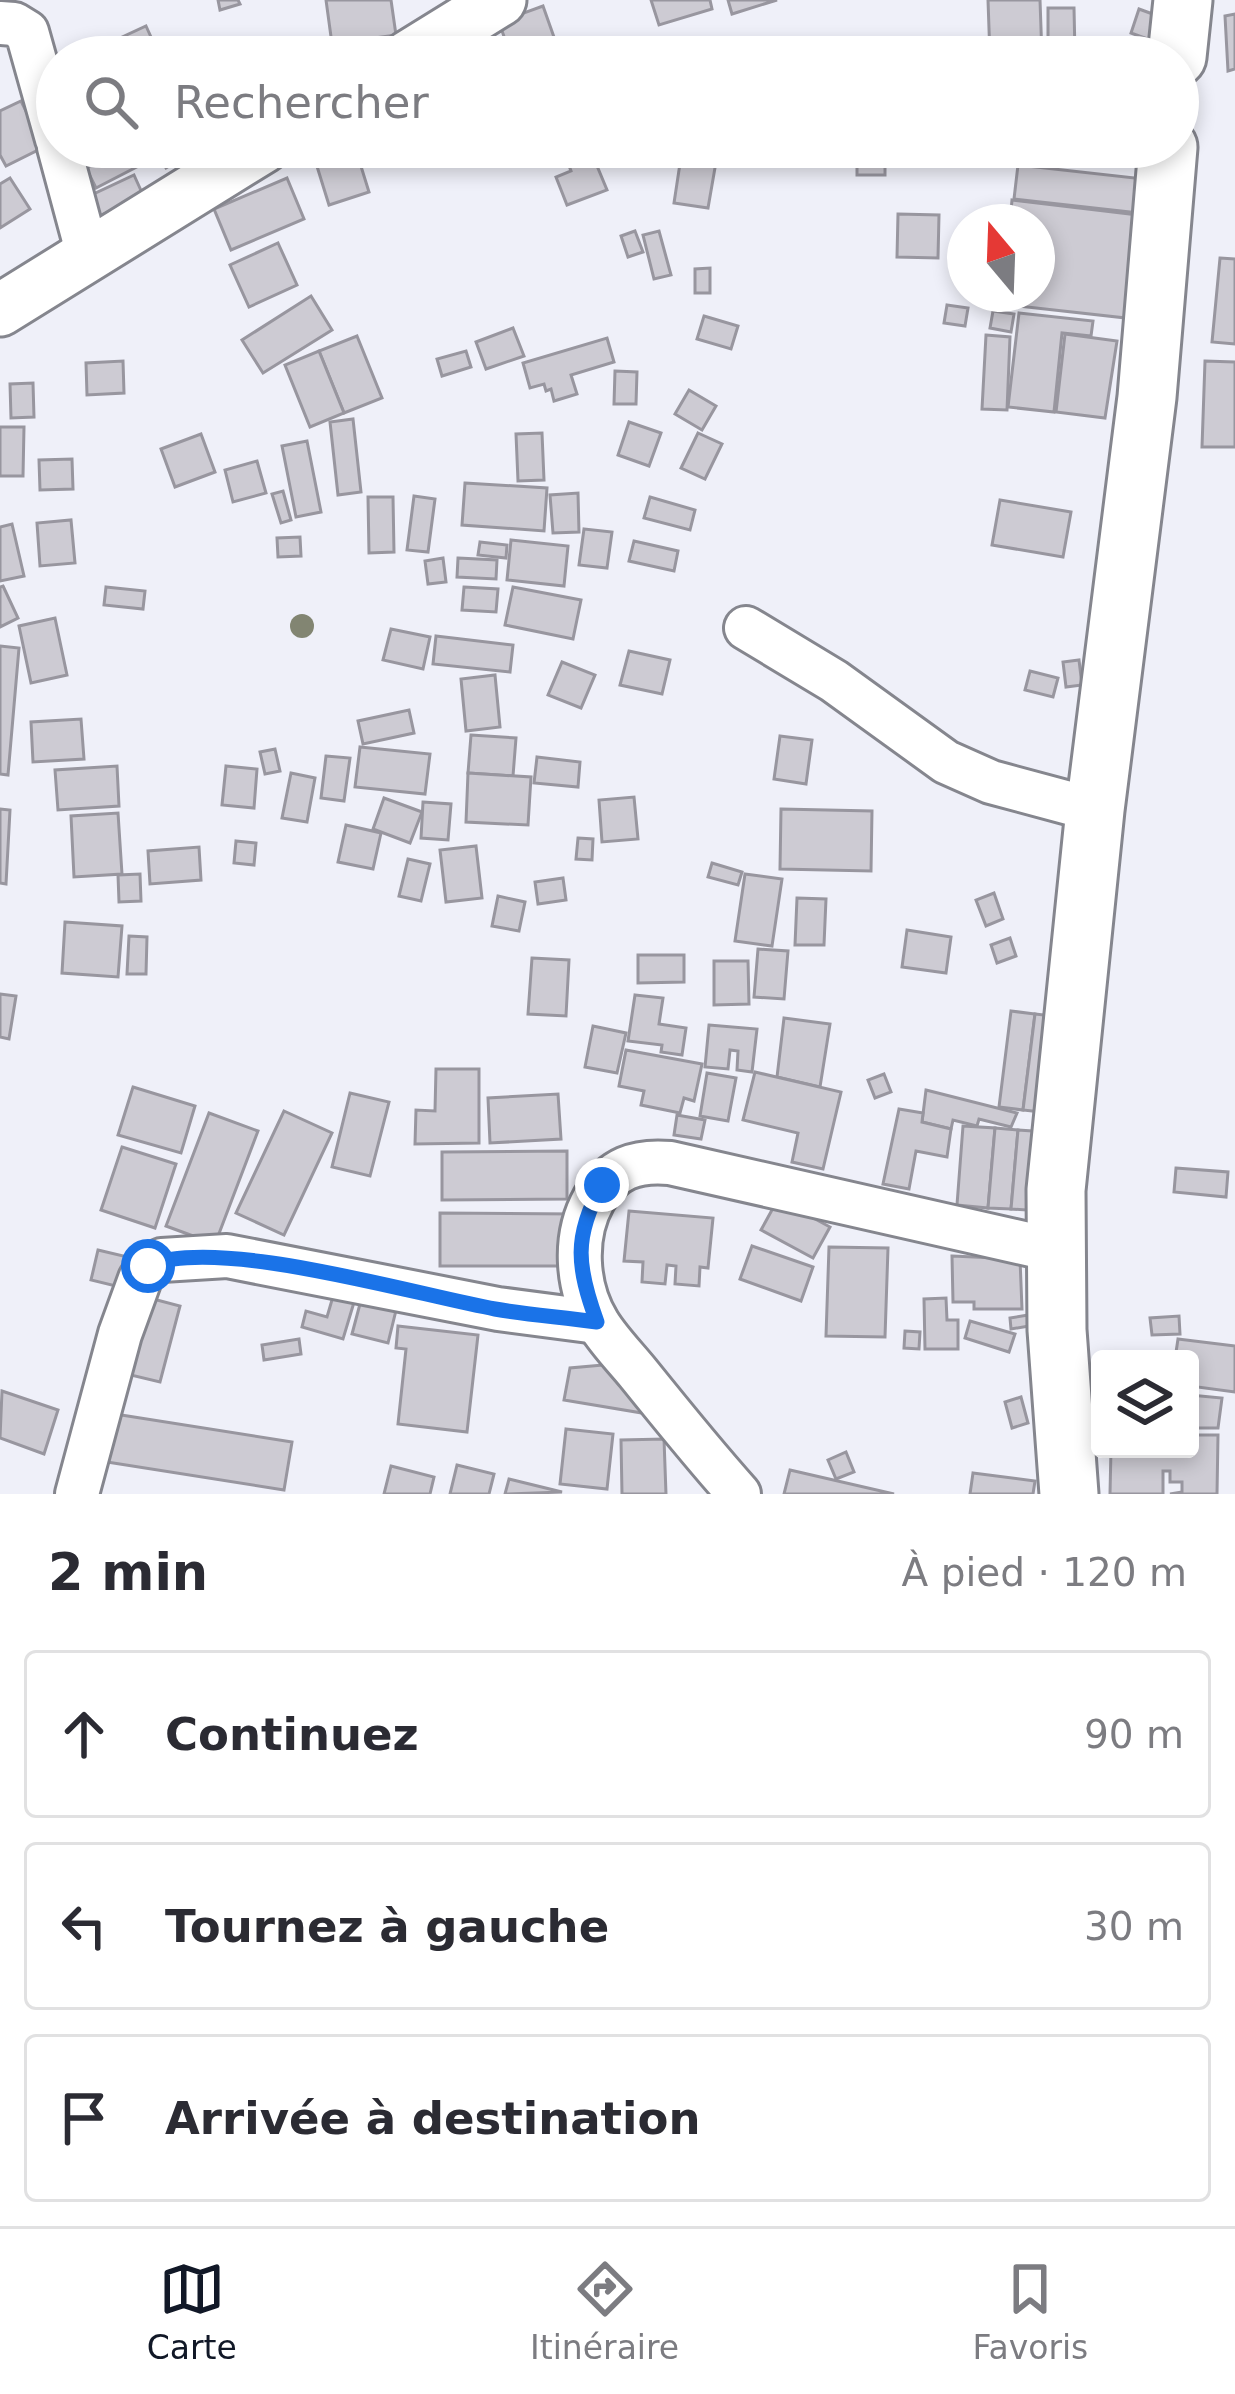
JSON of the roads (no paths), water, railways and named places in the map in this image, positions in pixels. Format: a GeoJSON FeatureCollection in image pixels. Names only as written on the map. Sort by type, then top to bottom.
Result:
{"type":"FeatureCollection","features":[{"type":"Feature","properties":{"kind":"main road"},"geometry":{"type":"LineString","coordinates":[[1179,36],[1183,0]]}},
{"type":"Feature","properties":{"kind":"main road"},"geometry":{"type":"LineString","coordinates":[[1069,1494],[1054,1250],[1056,1190],[1095,810],[1148,397],[1166,168]]}},
{"type":"Feature","properties":{"kind":"street"},"geometry":{"type":"LineString","coordinates":[[442,36],[500,0]]}},
{"type":"Feature","properties":{"kind":"street"},"geometry":{"type":"LineString","coordinates":[[0,22],[27,32],[36,64]]}},
{"type":"Feature","properties":{"kind":"street"},"geometry":{"type":"LineString","coordinates":[[65,168],[88,255]]}},
{"type":"Feature","properties":{"kind":"street"},"geometry":{"type":"LineString","coordinates":[[0,310],[229,168]]}},
{"type":"Feature","properties":{"kind":"street"},"geometry":{"type":"LineString","coordinates":[[746,628],[834,681],[946,762],[991,782],[1095,810]]}},
{"type":"Feature","properties":{"kind":"street"},"geometry":{"type":"LineString","coordinates":[[739,1494],[597,1322],[582,1281],[580,1244],[586,1213],[602,1185],[620,1168],[644,1161],[670,1163],[1054,1250]]}},
{"type":"Feature","properties":{"kind":"street"},"geometry":{"type":"LineString","coordinates":[[77,1494],[120,1334],[140,1279],[148,1266],[162,1260],[227,1256],[498,1310],[597,1322]]}}]}
